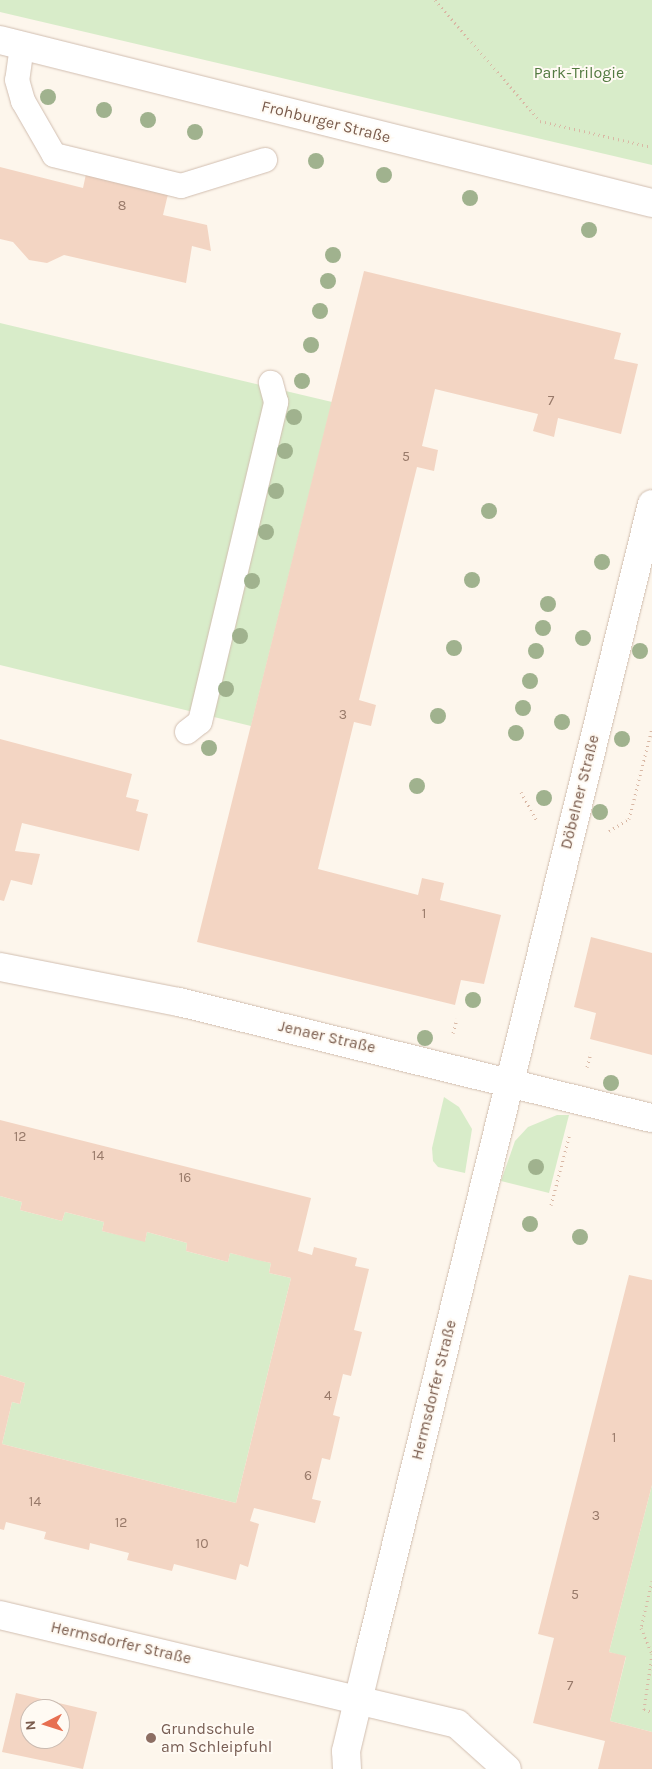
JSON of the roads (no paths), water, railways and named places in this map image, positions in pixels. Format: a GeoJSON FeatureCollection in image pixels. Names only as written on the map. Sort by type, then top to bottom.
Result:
{"type":"FeatureCollection","features":[{"type":"Feature","properties":{"kind":"street","name":"Frohburger Straße"},"geometry":{"type":"LineString","coordinates":[[11,43],[652,203]]}},
{"type":"Feature","properties":{"kind":"street","name":"Döbelner Straße"},"geometry":{"type":"LineString","coordinates":[[508,1080],[652,504]]}},
{"type":"Feature","properties":{"kind":"street","name":"Jenaer Straße"},"geometry":{"type":"LineString","coordinates":[[0,967],[179,1002],[508,1080],[652,1118]]}},
{"type":"Feature","properties":{"kind":"street","name":"Hermsdorfer Straße"},"geometry":{"type":"LineString","coordinates":[[347,1769],[346,1751],[508,1080]]}},
{"type":"Feature","properties":{"kind":"street","name":"Hermsdorfer Straße"},"geometry":{"type":"LineString","coordinates":[[0,1615],[359,1699],[457,1724],[507,1769]]}},
{"type":"Feature","properties":{"kind":"lane"},"geometry":{"type":"LineString","coordinates":[[11,43],[16,80],[23,101],[54,156],[181,186],[264,160]]}},
{"type":"Feature","properties":{"kind":"lane"},"geometry":{"type":"LineString","coordinates":[[187,732],[200,722],[276,402],[271,383]]}},
{"type":"Feature","properties":{"kind":"place","name":"Grundschule am Schleipfuhl"},"geometry":{"type":"Point","coordinates":[151,1738]}},
{"type":"Feature","properties":{"kind":"park label","name":"Park-Trilogie"},"geometry":{"type":"Point","coordinates":[579,73]}}]}
